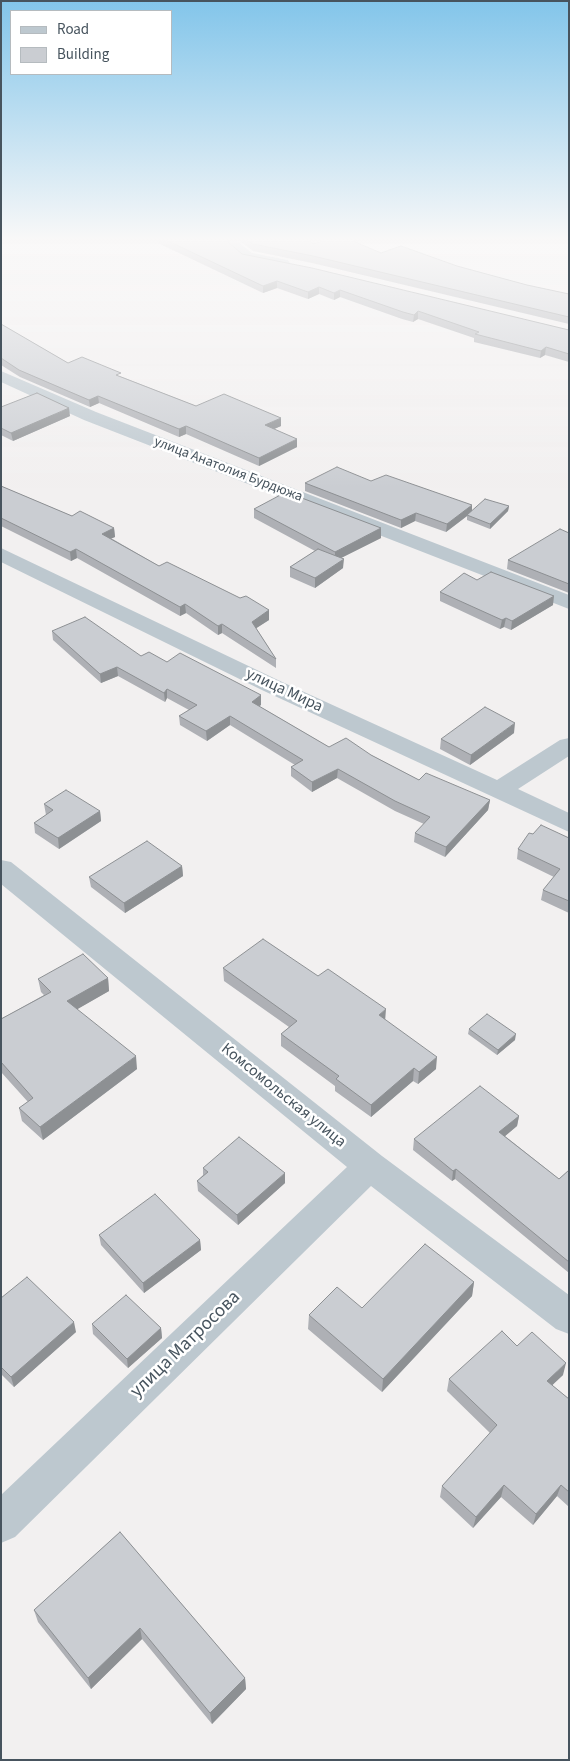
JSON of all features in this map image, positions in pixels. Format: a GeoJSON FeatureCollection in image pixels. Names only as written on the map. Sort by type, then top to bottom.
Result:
{"type":"FeatureCollection","features":[{"type":"Feature","properties":{"kind":"street","name":"улица Анатолия Бурдюжа"},"geometry":{"type":"LineString","coordinates":[[1,376],[90,416],[569,603]]}},
{"type":"Feature","properties":{"kind":"street","name":"улица Мира"},"geometry":{"type":"LineString","coordinates":[[1,554],[272,686],[569,822]]}},
{"type":"Feature","properties":{"kind":"street"},"geometry":{"type":"LineString","coordinates":[[499,790],[569,745]]}},
{"type":"Feature","properties":{"kind":"street","name":"Комсомольская улица"},"geometry":{"type":"LineString","coordinates":[[1,869],[370,1166],[569,1317]]}},
{"type":"Feature","properties":{"kind":"street","name":"улица Матросова"},"geometry":{"type":"LineString","coordinates":[[1,1523],[370,1166]]}},
{"type":"Feature","properties":{"kind":"building"},"geometry":{"type":"Polygon","coordinates":[[[453,323],[541,323],[569,330],[569,354],[546,347],[541,351],[475,334],[479,332],[453,323]]]}},
{"type":"Feature","properties":{"kind":"building"},"geometry":{"type":"Polygon","coordinates":[[[1,324],[68,363],[82,357],[121,373],[116,375],[196,406],[224,394],[281,418],[265,425],[297,439],[259,458],[186,426],[179,429],[98,396],[89,400],[19,370],[1,358],[1,324]]]}},
{"type":"Feature","properties":{"kind":"building"},"geometry":{"type":"Polygon","coordinates":[[[37,393],[69,408],[11,433],[1,428],[1,407],[37,393]]]}},
{"type":"Feature","properties":{"kind":"building"},"geometry":{"type":"Polygon","coordinates":[[[337,467],[371,481],[386,475],[472,505],[447,524],[416,513],[401,520],[305,483],[337,467]]]}},
{"type":"Feature","properties":{"kind":"building"},"geometry":{"type":"Polygon","coordinates":[[[1,486],[72,516],[80,511],[114,528],[102,534],[159,566],[167,562],[240,598],[246,596],[269,610],[252,622],[276,659],[222,624],[218,626],[185,604],[180,607],[76,549],[70,552],[1,518],[1,486]]]}},
{"type":"Feature","properties":{"kind":"building"},"geometry":{"type":"Polygon","coordinates":[[[286,492],[381,528],[335,552],[254,509],[286,492]]]}},
{"type":"Feature","properties":{"kind":"building"},"geometry":{"type":"Polygon","coordinates":[[[485,499],[509,506],[490,524],[467,515],[485,499]]]}},
{"type":"Feature","properties":{"kind":"building"},"geometry":{"type":"Polygon","coordinates":[[[560,529],[569,533],[569,584],[508,560],[560,529]]]}},
{"type":"Feature","properties":{"kind":"building"},"geometry":{"type":"Polygon","coordinates":[[[318,549],[344,559],[315,578],[290,567],[318,549]]]}},
{"type":"Feature","properties":{"kind":"building"},"geometry":{"type":"Polygon","coordinates":[[[491,572],[554,596],[512,621],[506,618],[502,620],[440,592],[464,573],[477,580],[491,572]]]}},
{"type":"Feature","properties":{"kind":"building"},"geometry":{"type":"Polygon","coordinates":[[[85,617],[141,656],[149,652],[167,662],[180,653],[261,695],[252,702],[329,747],[346,738],[371,755],[419,780],[426,773],[490,800],[446,847],[415,833],[430,817],[395,801],[338,769],[312,782],[291,767],[303,760],[230,716],[206,731],[179,716],[197,705],[167,689],[164,693],[117,667],[100,674],[52,631],[85,617]]]}},
{"type":"Feature","properties":{"kind":"building"},"geometry":{"type":"Polygon","coordinates":[[[485,707],[515,723],[471,755],[441,739],[485,707]]]}},
{"type":"Feature","properties":{"kind":"building"},"geometry":{"type":"Polygon","coordinates":[[[66,790],[100,811],[58,838],[34,823],[53,810],[44,804],[66,790]]]}},
{"type":"Feature","properties":{"kind":"building"},"geometry":{"type":"Polygon","coordinates":[[[541,825],[569,838],[569,901],[543,890],[560,869],[518,849],[529,833],[533,834],[541,825]]]}},
{"type":"Feature","properties":{"kind":"building"},"geometry":{"type":"Polygon","coordinates":[[[147,841],[182,866],[124,903],[89,877],[147,841]]]}},
{"type":"Feature","properties":{"kind":"building"},"geometry":{"type":"Polygon","coordinates":[[[263,939],[318,976],[328,969],[386,1009],[379,1015],[437,1057],[419,1072],[414,1068],[371,1105],[336,1079],[339,1076],[281,1034],[297,1021],[223,968],[263,939]]]}},
{"type":"Feature","properties":{"kind":"building"},"geometry":{"type":"Polygon","coordinates":[[[83,954],[108,978],[67,1001],[136,1056],[40,1127],[19,1108],[33,1098],[1,1062],[1,1019],[51,992],[38,979],[83,954]]]}},
{"type":"Feature","properties":{"kind":"building"},"geometry":{"type":"Polygon","coordinates":[[[487,1014],[516,1034],[498,1050],[469,1029],[487,1014]]]}},
{"type":"Feature","properties":{"kind":"building"},"geometry":{"type":"Polygon","coordinates":[[[480,1086],[519,1116],[499,1132],[559,1179],[569,1170],[569,1262],[456,1169],[453,1171],[414,1139],[480,1086]]]}},
{"type":"Feature","properties":{"kind":"building"},"geometry":{"type":"Polygon","coordinates":[[[239,1137],[285,1173],[237,1215],[197,1181],[208,1172],[203,1168],[239,1137]]]}},
{"type":"Feature","properties":{"kind":"building"},"geometry":{"type":"Polygon","coordinates":[[[155,1194],[200,1240],[143,1283],[99,1235],[155,1194]]]}},
{"type":"Feature","properties":{"kind":"building"},"geometry":{"type":"Polygon","coordinates":[[[425,1244],[474,1282],[383,1379],[309,1315],[337,1287],[362,1308],[425,1244]]]}},
{"type":"Feature","properties":{"kind":"building"},"geometry":{"type":"Polygon","coordinates":[[[27,1277],[74,1322],[11,1377],[1,1367],[1,1298],[27,1277]]]}},
{"type":"Feature","properties":{"kind":"building"},"geometry":{"type":"Polygon","coordinates":[[[126,1295],[161,1328],[127,1359],[92,1324],[126,1295]]]}},
{"type":"Feature","properties":{"kind":"building"},"geometry":{"type":"Polygon","coordinates":[[[502,1331],[517,1346],[532,1332],[566,1363],[547,1381],[569,1399],[569,1492],[561,1485],[536,1514],[504,1485],[476,1517],[442,1486],[497,1425],[449,1379],[502,1331]]]}},
{"type":"Feature","properties":{"kind":"building"},"geometry":{"type":"Polygon","coordinates":[[[120,1532],[245,1678],[210,1713],[140,1628],[88,1678],[34,1610],[120,1532]]]}}]}
